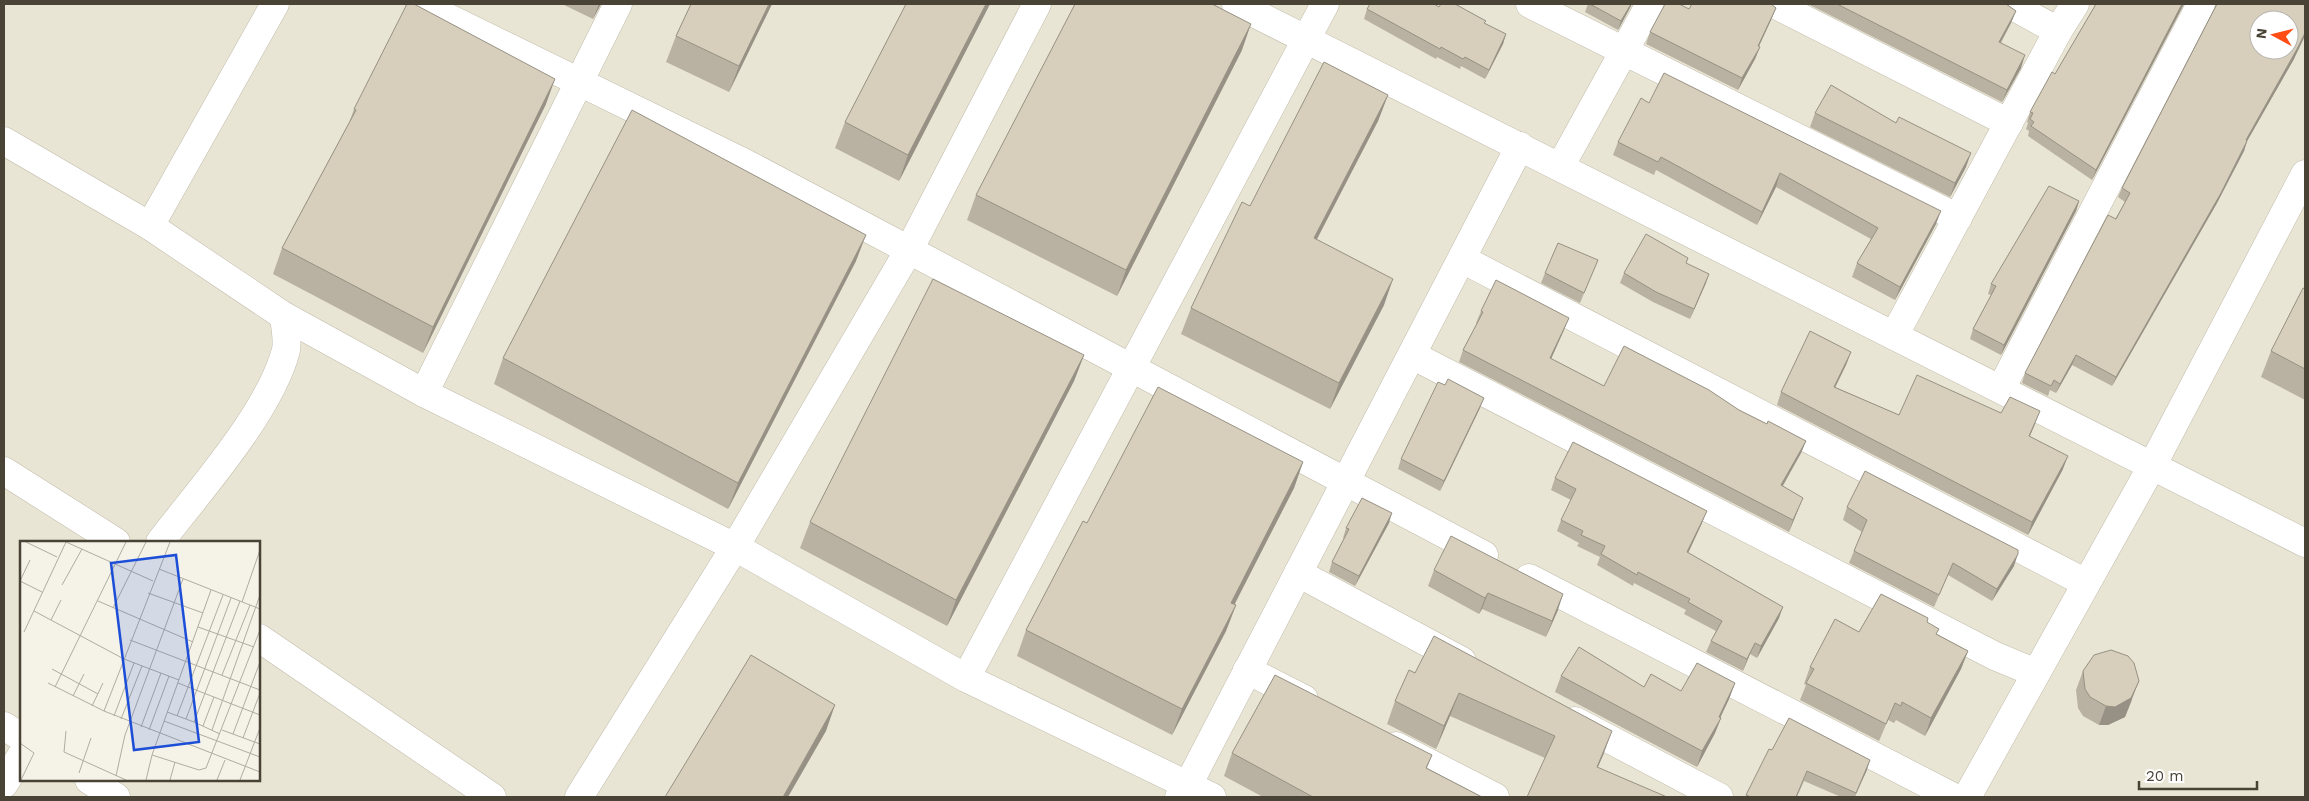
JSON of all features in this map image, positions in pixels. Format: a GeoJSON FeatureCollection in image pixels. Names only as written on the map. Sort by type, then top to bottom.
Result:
{"type":"FeatureCollection","features":[{"type":"Feature","properties":{"kind":"street"},"geometry":{"type":"LineString","coordinates":[[150,226],[275,4]]}},
{"type":"Feature","properties":{"kind":"street"},"geometry":{"type":"LineString","coordinates":[[420,4],[745,163],[1345,483],[1953,797]]}},
{"type":"Feature","properties":{"kind":"street"},"geometry":{"type":"LineString","coordinates":[[424,393],[618,4]]}},
{"type":"Feature","properties":{"kind":"street"},"geometry":{"type":"LineString","coordinates":[[579,797],[736,547],[909,250],[1037,4]]}},
{"type":"Feature","properties":{"kind":"street"},"geometry":{"type":"LineString","coordinates":[[1236,4],[2305,543]]}},
{"type":"Feature","properties":{"kind":"street"},"geometry":{"type":"LineString","coordinates":[[966,678],[1325,4]]}},
{"type":"Feature","properties":{"kind":"street"},"geometry":{"type":"LineString","coordinates":[[1530,4],[1958,218]]}},
{"type":"Feature","properties":{"kind":"street"},"geometry":{"type":"LineString","coordinates":[[1560,167],[1623,49],[1650,4]]}},
{"type":"Feature","properties":{"kind":"street"},"geometry":{"type":"LineString","coordinates":[[1774,4],[2008,123]]}},
{"type":"Feature","properties":{"kind":"street"},"geometry":{"type":"LineString","coordinates":[[2008,4],[2058,32]]}},
{"type":"Feature","properties":{"kind":"street"},"geometry":{"type":"LineString","coordinates":[[1894,336],[2008,123],[2075,4]]}},
{"type":"Feature","properties":{"kind":"street"},"geometry":{"type":"LineString","coordinates":[[2001,389],[2201,4]]}},
{"type":"Feature","properties":{"kind":"street"},"geometry":{"type":"LineString","coordinates":[[4,141],[150,226],[284,316],[424,393],[736,547],[966,678],[1184,791],[1212,797]]}},
{"type":"Feature","properties":{"kind":"street"},"geometry":{"type":"LineString","coordinates":[[1184,791],[1520,146]]}},
{"type":"Feature","properties":{"kind":"street"},"geometry":{"type":"LineString","coordinates":[[1967,797],[2152,466],[2305,174]]}},
{"type":"Feature","properties":{"kind":"street"},"geometry":{"type":"LineString","coordinates":[[1462,259],[2086,583]]}},
{"type":"Feature","properties":{"kind":"street"},"geometry":{"type":"LineString","coordinates":[[161,541],[238,440],[274,384],[286,348],[284,316]]}},
{"type":"Feature","properties":{"kind":"street"},"geometry":{"type":"LineString","coordinates":[[1412,355],[1987,651],[2036,674]]}},
{"type":"Feature","properties":{"kind":"street"},"geometry":{"type":"LineString","coordinates":[[4,471],[114,541]]}},
{"type":"Feature","properties":{"kind":"street"},"geometry":{"type":"LineString","coordinates":[[1298,573],[1482,671]]}},
{"type":"Feature","properties":{"kind":"street"},"geometry":{"type":"LineString","coordinates":[[260,639],[492,797]]}},
{"type":"Feature","properties":{"kind":"street"},"geometry":{"type":"LineString","coordinates":[[1248,670],[1327,711]]}},
{"type":"Feature","properties":{"kind":"street"},"geometry":{"type":"LineString","coordinates":[[1553,709],[1719,797]]}},
{"type":"Feature","properties":{"kind":"street"},"geometry":{"type":"LineString","coordinates":[[4,726],[20,736]]}},
{"type":"Feature","properties":{"kind":"street"},"geometry":{"type":"LineString","coordinates":[[1371,734],[1495,797]]}},
{"type":"Feature","properties":{"kind":"street"},"geometry":{"type":"LineString","coordinates":[[4,784],[20,758]]}},
{"type":"Feature","properties":{"kind":"street"},"geometry":{"type":"LineString","coordinates":[[91,781],[116,797]]}},
{"type":"Feature","properties":{"kind":"shaded area"},"geometry":{"type":"Polygon","coordinates":[[[4,4],[2305,4],[2305,797],[4,797],[4,4]]]}},
{"type":"Feature","properties":{"kind":"building"},"geometry":{"type":"Polygon","coordinates":[[[407,4],[414,4],[555,79],[433,327],[282,248],[356,110],[354,109],[407,4]]]}},
{"type":"Feature","properties":{"kind":"building"},"geometry":{"type":"Polygon","coordinates":[[[691,4],[769,4],[739,66],[676,36],[691,4]]]}},
{"type":"Feature","properties":{"kind":"building"},"geometry":{"type":"Polygon","coordinates":[[[906,4],[986,4],[908,155],[845,122],[906,4]]]}},
{"type":"Feature","properties":{"kind":"building"},"geometry":{"type":"Polygon","coordinates":[[[1075,4],[1212,4],[1251,24],[1126,270],[976,195],[1075,4]]]}},
{"type":"Feature","properties":{"kind":"building"},"geometry":{"type":"Polygon","coordinates":[[[1370,4],[1434,4],[1439,7],[1441,4],[1455,4],[1486,21],[1484,23],[1506,34],[1489,70],[1465,57],[1463,59],[1441,47],[1440,49],[1367,9],[1370,4]]]}},
{"type":"Feature","properties":{"kind":"building"},"geometry":{"type":"Polygon","coordinates":[[[1590,4],[1631,4],[1621,21],[1590,4]]]}},
{"type":"Feature","properties":{"kind":"building"},"geometry":{"type":"Polygon","coordinates":[[[1665,4],[1679,4],[1689,9],[1692,4],[1771,4],[1776,8],[1758,46],[1760,47],[1742,78],[1650,32],[1665,4]]]}},
{"type":"Feature","properties":{"kind":"building"},"geometry":{"type":"Polygon","coordinates":[[[1837,4],[2006,4],[2016,11],[1999,42],[2025,55],[2007,90],[1837,4]]]}},
{"type":"Feature","properties":{"kind":"building"},"geometry":{"type":"Polygon","coordinates":[[[2096,4],[2182,4],[2096,170],[2031,126],[2034,122],[2030,119],[2033,113],[2030,112],[2052,72],[2055,74],[2096,4]]]}},
{"type":"Feature","properties":{"kind":"building"},"geometry":{"type":"Polygon","coordinates":[[[2217,4],[2305,4],[2305,33],[2299,45],[2299,10],[2249,10],[2249,60],[2291,60],[2246,140],[2221,193],[2116,377],[2076,355],[2060,384],[2054,380],[2051,386],[2025,373],[2108,215],[2116,219],[2130,193],[2122,188],[2217,4]]]}},
{"type":"Feature","properties":{"kind":"building"},"geometry":{"type":"Polygon","coordinates":[[[1324,62],[1388,95],[1314,238],[1393,279],[1339,383],[1191,308],[1242,202],[1250,206],[1324,62]]]}},
{"type":"Feature","properties":{"kind":"building"},"geometry":{"type":"Polygon","coordinates":[[[1664,73],[1941,211],[1900,287],[1857,263],[1878,228],[1780,173],[1762,212],[1661,157],[1658,162],[1618,142],[1641,98],[1649,103],[1664,73]]]}},
{"type":"Feature","properties":{"kind":"building"},"geometry":{"type":"Polygon","coordinates":[[[1831,85],[1896,123],[1899,117],[1971,153],[1955,183],[1815,113],[1831,85]]]}},
{"type":"Feature","properties":{"kind":"building"},"geometry":{"type":"Polygon","coordinates":[[[632,110],[866,235],[738,483],[503,358],[632,110]]]}},
{"type":"Feature","properties":{"kind":"building"},"geometry":{"type":"Polygon","coordinates":[[[2049,186],[2079,201],[2004,345],[1973,329],[1996,286],[1991,284],[2049,186]]]}},
{"type":"Feature","properties":{"kind":"building"},"geometry":{"type":"Polygon","coordinates":[[[1646,234],[1688,258],[1686,263],[1709,274],[1694,309],[1656,292],[1624,273],[1646,234]]]}},
{"type":"Feature","properties":{"kind":"building"},"geometry":{"type":"Polygon","coordinates":[[[1558,243],[1598,260],[1584,293],[1545,273],[1558,243]]]}},
{"type":"Feature","properties":{"kind":"building"},"geometry":{"type":"Polygon","coordinates":[[[933,279],[1084,355],[956,600],[810,522],[933,279]]]}},
{"type":"Feature","properties":{"kind":"building"},"geometry":{"type":"Polygon","coordinates":[[[1496,280],[1569,318],[1550,358],[1604,386],[1624,346],[1709,390],[1739,410],[1767,424],[1768,421],[1806,441],[1781,485],[1803,498],[1793,520],[1463,350],[1483,312],[1481,311],[1496,280]]]}},
{"type":"Feature","properties":{"kind":"building"},"geometry":{"type":"Polygon","coordinates":[[[2303,288],[2305,289],[2305,369],[2271,351],[2303,288]]]}},
{"type":"Feature","properties":{"kind":"building"},"geometry":{"type":"Polygon","coordinates":[[[1810,331],[1851,352],[1834,387],[1899,415],[1917,375],[2001,413],[2010,397],[2040,411],[2029,436],[2068,456],[2032,522],[1781,392],[1810,331]]]}},
{"type":"Feature","properties":{"kind":"building"},"geometry":{"type":"Polygon","coordinates":[[[1448,379],[1484,398],[1444,481],[1401,459],[1438,382],[1445,385],[1448,379]]]}},
{"type":"Feature","properties":{"kind":"building"},"geometry":{"type":"Polygon","coordinates":[[[1158,387],[1303,462],[1231,603],[1236,605],[1182,709],[1026,630],[1083,521],[1087,523],[1158,387]]]}},
{"type":"Feature","properties":{"kind":"building"},"geometry":{"type":"Polygon","coordinates":[[[1573,442],[1707,511],[1687,552],[1783,607],[1761,646],[1755,643],[1747,659],[1711,641],[1722,621],[1688,602],[1690,599],[1638,572],[1637,575],[1601,554],[1605,546],[1581,535],[1583,531],[1561,520],[1576,489],[1555,478],[1573,442]]]}},
{"type":"Feature","properties":{"kind":"building"},"geometry":{"type":"Polygon","coordinates":[[[1865,471],[2018,550],[2018,554],[1997,589],[1953,563],[1939,595],[1854,551],[1867,520],[1847,507],[1865,471]]]}},
{"type":"Feature","properties":{"kind":"building"},"geometry":{"type":"Polygon","coordinates":[[[1362,498],[1392,513],[1359,576],[1332,562],[1349,529],[1346,528],[1362,498]]]}},
{"type":"Feature","properties":{"kind":"building"},"geometry":{"type":"Polygon","coordinates":[[[1451,536],[1563,594],[1552,621],[1488,593],[1485,598],[1434,570],[1451,536]]]}},
{"type":"Feature","properties":{"kind":"building"},"geometry":{"type":"Polygon","coordinates":[[[1881,594],[1928,618],[1927,622],[1939,629],[1936,634],[1968,651],[1931,718],[1902,702],[1901,706],[1895,703],[1886,724],[1806,683],[1814,669],[1810,667],[1835,619],[1859,632],[1881,594]]]}},
{"type":"Feature","properties":{"kind":"building"},"geometry":{"type":"Polygon","coordinates":[[[1434,636],[1612,731],[1597,767],[1667,797],[1527,797],[1555,736],[1459,693],[1444,726],[1395,701],[1409,670],[1415,673],[1434,636]]]}},
{"type":"Feature","properties":{"kind":"building"},"geometry":{"type":"Polygon","coordinates":[[[1579,647],[1644,687],[1651,674],[1681,691],[1697,663],[1735,683],[1719,717],[1721,718],[1702,751],[1561,676],[1579,647]]]}},
{"type":"Feature","properties":{"kind":"building"},"geometry":{"type":"Polygon","coordinates":[[[2111,650],[2128,656],[2134,663],[2139,681],[2131,698],[2115,707],[2106,706],[2090,697],[2085,689],[2083,671],[2094,655],[2111,650]]]}},
{"type":"Feature","properties":{"kind":"building"},"geometry":{"type":"Polygon","coordinates":[[[751,655],[835,705],[783,797],[665,797],[751,655]]]}},
{"type":"Feature","properties":{"kind":"building"},"geometry":{"type":"Polygon","coordinates":[[[1275,675],[1432,755],[1426,768],[1482,797],[1313,797],[1232,753],[1275,675]]]}},
{"type":"Feature","properties":{"kind":"building"},"geometry":{"type":"Polygon","coordinates":[[[1789,718],[1870,760],[1856,793],[1807,771],[1796,797],[1751,797],[1746,795],[1769,749],[1772,750],[1789,718]]]}}]}
